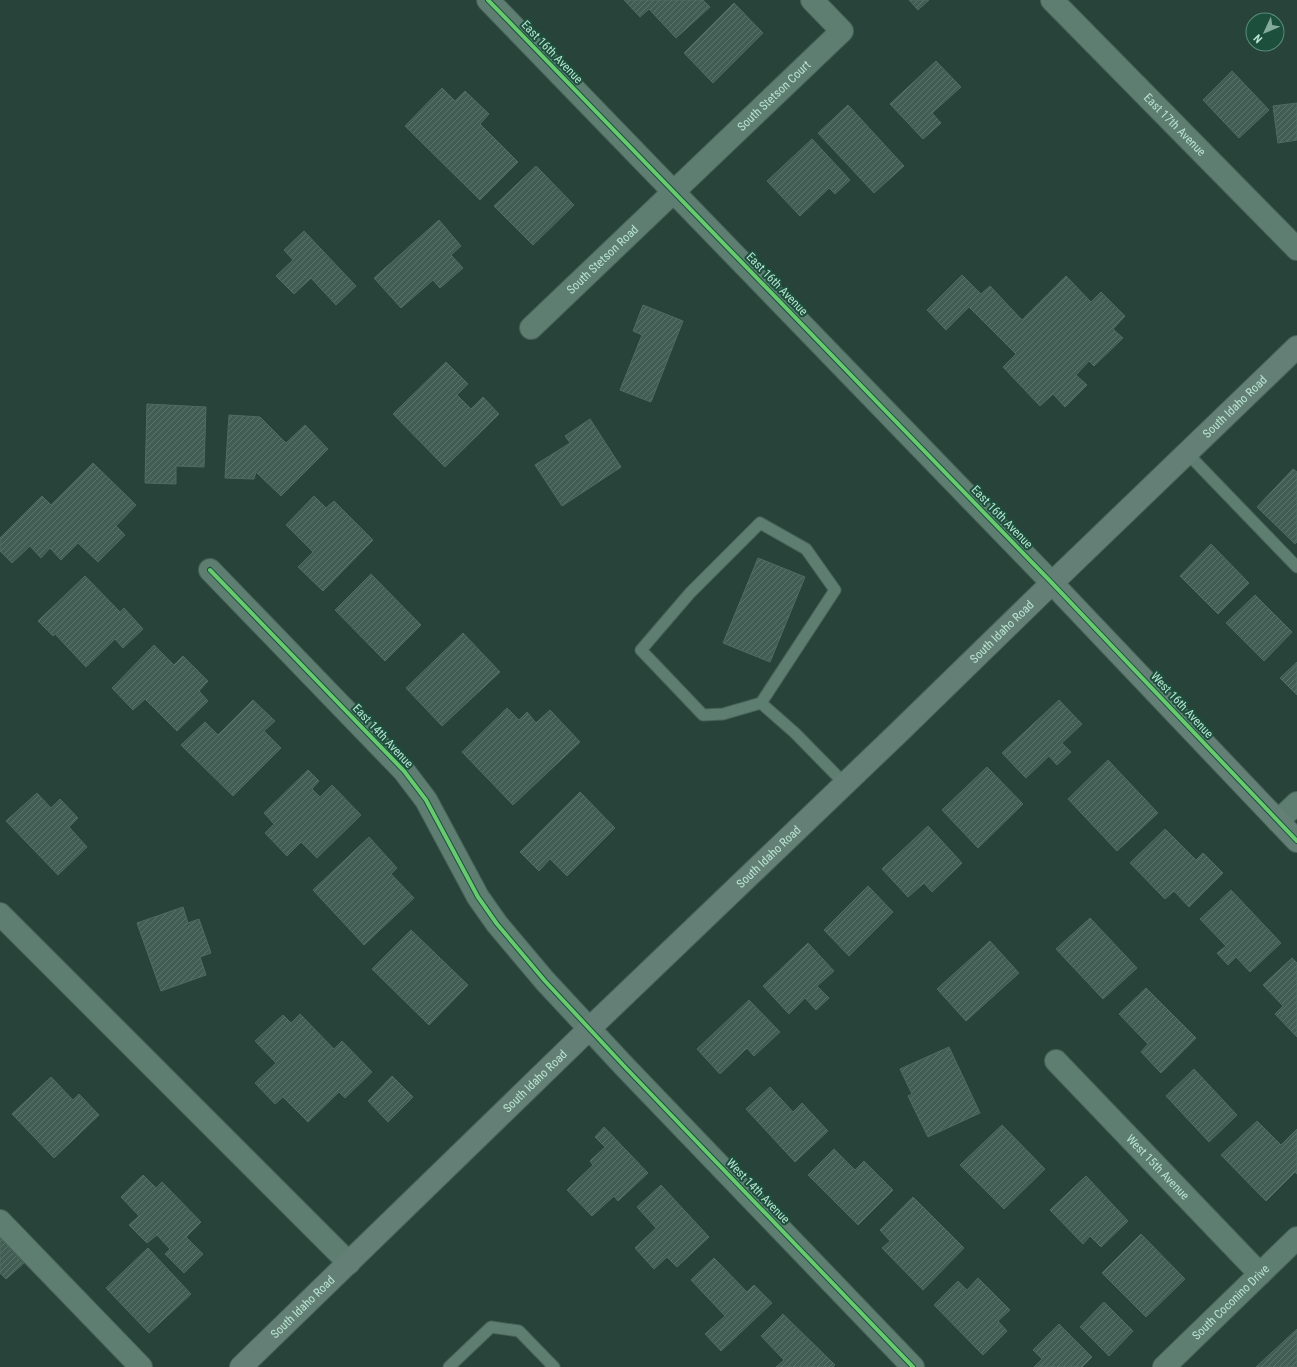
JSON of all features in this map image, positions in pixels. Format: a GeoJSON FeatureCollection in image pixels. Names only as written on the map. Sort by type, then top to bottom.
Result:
{"type":"FeatureCollection","features":[{"type":"Feature","properties":{"kind":"main road","name":"South Idaho Road"},"geometry":{"type":"LineString","coordinates":[[241,1367],[845,784],[1186,452],[1297,347]]}},
{"type":"Feature","properties":{"kind":"main road","name":"West 16th Avenue"},"geometry":{"type":"LineString","coordinates":[[1052,583],[1297,841]]}},
{"type":"Feature","properties":{"kind":"street","name":"East 16th Avenue"},"geometry":{"type":"LineString","coordinates":[[488,0],[1052,583]]}},
{"type":"Feature","properties":{"kind":"street","name":"South Stetson Court"},"geometry":{"type":"LineString","coordinates":[[674,192],[842,31],[812,0]]}},
{"type":"Feature","properties":{"kind":"street","name":"East 17th Avenue"},"geometry":{"type":"LineString","coordinates":[[1052,0],[1297,249]]}},
{"type":"Feature","properties":{"kind":"street","name":"South Stetson Road"},"geometry":{"type":"LineString","coordinates":[[531,328],[674,192]]}},
{"type":"Feature","properties":{"kind":"street","name":"East 14th Avenue"},"geometry":{"type":"LineString","coordinates":[[210,570],[404,771],[426,800],[478,897],[493,919],[545,981],[590,1029]]}},
{"type":"Feature","properties":{"kind":"street"},"geometry":{"type":"LineString","coordinates":[[1278,821],[1297,802]]}},
{"type":"Feature","properties":{"kind":"street"},"geometry":{"type":"LineString","coordinates":[[0,914],[348,1263]]}},
{"type":"Feature","properties":{"kind":"street","name":"West 14th Avenue"},"geometry":{"type":"LineString","coordinates":[[590,1029],[913,1367]]}},
{"type":"Feature","properties":{"kind":"street","name":"West 15th Avenue"},"geometry":{"type":"LineString","coordinates":[[1056,1061],[1260,1274]]}},
{"type":"Feature","properties":{"kind":"street"},"geometry":{"type":"LineString","coordinates":[[0,1221],[141,1367]]}},
{"type":"Feature","properties":{"kind":"street","name":"South Coconino Drive"},"geometry":{"type":"LineString","coordinates":[[1164,1367],[1297,1238]]}},
{"type":"Feature","properties":{"kind":"lane"},"geometry":{"type":"LineString","coordinates":[[1186,452],[1297,568]]}},
{"type":"Feature","properties":{"kind":"lane"},"geometry":{"type":"LineString","coordinates":[[760,523],[806,549],[835,590],[761,703],[723,714],[702,715],[641,650],[690,594],[760,523]]}},
{"type":"Feature","properties":{"kind":"lane"},"geometry":{"type":"LineString","coordinates":[[761,703],[795,733],[845,784]]}},
{"type":"Feature","properties":{"kind":"lane"},"geometry":{"type":"LineString","coordinates":[[449,1367],[491,1327],[519,1331],[554,1367]]}},
{"type":"Feature","properties":{"kind":"building"},"geometry":{"type":"Polygon","coordinates":[[[624,0],[703,0],[710,7],[676,38],[649,9],[640,17],[624,0]]]}},
{"type":"Feature","properties":{"kind":"building"},"geometry":{"type":"Polygon","coordinates":[[[909,0],[929,0],[918,10],[909,0]]]}},
{"type":"Feature","properties":{"kind":"building"},"geometry":{"type":"Polygon","coordinates":[[[734,3],[763,33],[713,83],[684,53],[734,3]]]}},
{"type":"Feature","properties":{"kind":"building"},"geometry":{"type":"Polygon","coordinates":[[[936,61],[961,87],[932,113],[941,123],[923,139],[890,104],[936,61]]]}},
{"type":"Feature","properties":{"kind":"building"},"geometry":{"type":"Polygon","coordinates":[[[1232,71],[1269,110],[1239,138],[1203,100],[1232,71]]]}},
{"type":"Feature","properties":{"kind":"building"},"geometry":{"type":"Polygon","coordinates":[[[442,88],[455,101],[465,91],[489,114],[480,124],[518,162],[480,200],[405,126],[442,88]]]}},
{"type":"Feature","properties":{"kind":"building"},"geometry":{"type":"Polygon","coordinates":[[[1297,103],[1297,140],[1278,143],[1273,106],[1297,103]]]}},
{"type":"Feature","properties":{"kind":"building"},"geometry":{"type":"Polygon","coordinates":[[[848,105],[904,166],[874,193],[818,133],[848,105]]]}},
{"type":"Feature","properties":{"kind":"building"},"geometry":{"type":"Polygon","coordinates":[[[812,139],[850,180],[835,194],[829,188],[800,216],[767,181],[812,139]]]}},
{"type":"Feature","properties":{"kind":"building"},"geometry":{"type":"Polygon","coordinates":[[[536,166],[574,205],[533,245],[494,206],[536,166]]]}},
{"type":"Feature","properties":{"kind":"building"},"geometry":{"type":"Polygon","coordinates":[[[439,220],[461,246],[451,255],[463,268],[440,288],[433,280],[401,308],[374,278],[439,220]]]}},
{"type":"Feature","properties":{"kind":"building"},"geometry":{"type":"Polygon","coordinates":[[[304,231],[356,286],[336,305],[311,278],[294,294],[276,276],[293,260],[284,250],[304,231]]]}},
{"type":"Feature","properties":{"kind":"building"},"geometry":{"type":"Polygon","coordinates":[[[962,275],[981,294],[990,286],[1022,320],[1066,276],[1091,302],[1101,292],[1125,316],[1113,329],[1123,338],[1094,366],[1089,361],[1076,375],[1087,385],[1065,407],[1053,394],[1040,406],[1003,367],[1016,354],[969,307],[946,330],[927,310],[962,275]]]}},
{"type":"Feature","properties":{"kind":"building"},"geometry":{"type":"Polygon","coordinates":[[[643,305],[683,321],[651,402],[620,390],[642,335],[633,331],[643,305]]]}},
{"type":"Feature","properties":{"kind":"building"},"geometry":{"type":"Polygon","coordinates":[[[446,362],[468,384],[457,395],[471,409],[483,397],[499,414],[445,467],[393,414],[446,362]]]}},
{"type":"Feature","properties":{"kind":"building"},"geometry":{"type":"Polygon","coordinates":[[[147,404],[206,407],[204,467],[176,466],[176,484],[145,483],[147,404]]]}},
{"type":"Feature","properties":{"kind":"building"},"geometry":{"type":"Polygon","coordinates":[[[229,415],[260,417],[286,443],[305,425],[328,449],[281,496],[256,472],[254,479],[225,478],[229,415]]]}},
{"type":"Feature","properties":{"kind":"building"},"geometry":{"type":"Polygon","coordinates":[[[590,419],[621,467],[562,506],[535,465],[570,443],[565,436],[590,419]]]}},
{"type":"Feature","properties":{"kind":"building"},"geometry":{"type":"Polygon","coordinates":[[[93,463],[136,505],[116,526],[125,535],[98,562],[78,543],[61,560],[50,548],[41,558],[30,546],[12,563],[0,551],[0,538],[42,496],[51,505],[93,463]]]}},
{"type":"Feature","properties":{"kind":"building"},"geometry":{"type":"Polygon","coordinates":[[[1293,469],[1297,472],[1297,542],[1295,544],[1257,507],[1293,469]]]}},
{"type":"Feature","properties":{"kind":"building"},"geometry":{"type":"Polygon","coordinates":[[[314,496],[326,508],[334,501],[373,540],[323,591],[298,567],[313,552],[286,525],[314,496]]]}},
{"type":"Feature","properties":{"kind":"building"},"geometry":{"type":"Polygon","coordinates":[[[1211,544],[1249,583],[1218,614],[1180,576],[1211,544]]]}},
{"type":"Feature","properties":{"kind":"building"},"geometry":{"type":"Polygon","coordinates":[[[758,558],[805,577],[770,662],[723,643],[758,558]]]}},
{"type":"Feature","properties":{"kind":"building"},"geometry":{"type":"Polygon","coordinates":[[[371,574],[421,625],[385,661],[335,610],[371,574]]]}},
{"type":"Feature","properties":{"kind":"building"},"geometry":{"type":"Polygon","coordinates":[[[85,576],[120,612],[124,608],[143,629],[123,648],[115,639],[86,667],[55,634],[53,636],[38,621],[85,576]]]}},
{"type":"Feature","properties":{"kind":"building"},"geometry":{"type":"Polygon","coordinates":[[[1255,595],[1292,632],[1264,661],[1226,623],[1255,595]]]}},
{"type":"Feature","properties":{"kind":"building"},"geometry":{"type":"Polygon","coordinates":[[[463,633],[500,672],[442,726],[406,688],[463,633]]]}},
{"type":"Feature","properties":{"kind":"building"},"geometry":{"type":"Polygon","coordinates":[[[154,645],[174,665],[183,656],[208,681],[199,691],[208,701],[177,731],[145,699],[133,710],[112,688],[154,645]]]}},
{"type":"Feature","properties":{"kind":"building"},"geometry":{"type":"Polygon","coordinates":[[[1297,662],[1297,695],[1280,678],[1297,662]]]}},
{"type":"Feature","properties":{"kind":"building"},"geometry":{"type":"Polygon","coordinates":[[[253,700],[275,721],[264,731],[281,748],[233,796],[181,745],[205,722],[218,735],[253,700]]]}},
{"type":"Feature","properties":{"kind":"building"},"geometry":{"type":"Polygon","coordinates":[[[1059,700],[1082,724],[1062,743],[1071,752],[1057,765],[1049,756],[1026,778],[1002,753],[1059,700]]]}},
{"type":"Feature","properties":{"kind":"building"},"geometry":{"type":"Polygon","coordinates":[[[507,708],[519,720],[527,712],[536,723],[550,710],[580,742],[513,805],[462,752],[507,708]]]}},
{"type":"Feature","properties":{"kind":"building"},"geometry":{"type":"Polygon","coordinates":[[[1108,760],[1158,813],[1117,851],[1068,799],[1108,760]]]}},
{"type":"Feature","properties":{"kind":"building"},"geometry":{"type":"Polygon","coordinates":[[[987,767],[1023,804],[978,848],[942,810],[987,767]]]}},
{"type":"Feature","properties":{"kind":"building"},"geometry":{"type":"Polygon","coordinates":[[[308,770],[319,781],[312,789],[320,797],[332,785],[361,815],[317,858],[301,842],[287,856],[265,833],[274,824],[264,813],[308,770]]]}},
{"type":"Feature","properties":{"kind":"building"},"geometry":{"type":"Polygon","coordinates":[[[580,792],[615,828],[567,876],[550,859],[539,871],[520,852],[580,792]]]}},
{"type":"Feature","properties":{"kind":"building"},"geometry":{"type":"Polygon","coordinates":[[[37,793],[51,808],[60,799],[78,818],[69,827],[87,847],[58,875],[6,821],[37,793]]]}},
{"type":"Feature","properties":{"kind":"building"},"geometry":{"type":"Polygon","coordinates":[[[928,826],[962,863],[932,892],[924,883],[908,897],[882,869],[928,826]]]}},
{"type":"Feature","properties":{"kind":"building"},"geometry":{"type":"Polygon","coordinates":[[[1165,829],[1196,860],[1203,853],[1223,873],[1189,907],[1174,891],[1165,899],[1130,863],[1165,829]]]}},
{"type":"Feature","properties":{"kind":"building"},"geometry":{"type":"Polygon","coordinates":[[[369,837],[397,868],[391,874],[414,898],[364,945],[313,890],[369,837]]]}},
{"type":"Feature","properties":{"kind":"building"},"geometry":{"type":"Polygon","coordinates":[[[868,886],[893,912],[849,956],[824,930],[868,886]]]}},
{"type":"Feature","properties":{"kind":"building"},"geometry":{"type":"Polygon","coordinates":[[[1231,890],[1281,943],[1250,972],[1236,957],[1228,965],[1217,953],[1226,946],[1200,919],[1231,890]]]}},
{"type":"Feature","properties":{"kind":"building"},"geometry":{"type":"Polygon","coordinates":[[[183,907],[188,923],[199,919],[211,953],[200,957],[206,975],[161,991],[137,923],[183,907]]]}},
{"type":"Feature","properties":{"kind":"building"},"geometry":{"type":"Polygon","coordinates":[[[1090,918],[1137,968],[1103,999],[1056,949],[1090,918]]]}},
{"type":"Feature","properties":{"kind":"building"},"geometry":{"type":"Polygon","coordinates":[[[411,930],[468,985],[429,1025],[372,969],[411,930]]]}},
{"type":"Feature","properties":{"kind":"building"},"geometry":{"type":"Polygon","coordinates":[[[990,941],[1019,973],[966,1021],[937,989],[990,941]]]}},
{"type":"Feature","properties":{"kind":"building"},"geometry":{"type":"Polygon","coordinates":[[[808,943],[834,971],[817,986],[829,998],[816,1010],[805,998],[789,1014],[763,986],[808,943]]]}},
{"type":"Feature","properties":{"kind":"building"},"geometry":{"type":"Polygon","coordinates":[[[1292,958],[1297,963],[1297,1037],[1275,1014],[1283,1006],[1263,985],[1292,958]]]}},
{"type":"Feature","properties":{"kind":"building"},"geometry":{"type":"Polygon","coordinates":[[[1146,988],[1196,1038],[1161,1073],[1141,1052],[1148,1044],[1119,1014],[1146,988]]]}},
{"type":"Feature","properties":{"kind":"building"},"geometry":{"type":"Polygon","coordinates":[[[749,1000],[780,1032],[754,1056],[747,1048],[720,1074],[697,1049],[749,1000]]]}},
{"type":"Feature","properties":{"kind":"building"},"geometry":{"type":"Polygon","coordinates":[[[300,1014],[334,1049],[342,1041],[372,1072],[345,1098],[339,1092],[308,1122],[283,1097],[275,1104],[255,1083],[276,1063],[255,1041],[283,1015],[291,1023],[300,1014]]]}},
{"type":"Feature","properties":{"kind":"building"},"geometry":{"type":"Polygon","coordinates":[[[949,1047],[980,1113],[928,1137],[908,1096],[912,1094],[900,1069],[949,1047]]]}},
{"type":"Feature","properties":{"kind":"building"},"geometry":{"type":"Polygon","coordinates":[[[1194,1069],[1237,1115],[1209,1142],[1166,1096],[1194,1069]]]}},
{"type":"Feature","properties":{"kind":"building"},"geometry":{"type":"Polygon","coordinates":[[[392,1076],[413,1097],[388,1122],[368,1101],[392,1076]]]}},
{"type":"Feature","properties":{"kind":"building"},"geometry":{"type":"Polygon","coordinates":[[[51,1077],[73,1100],[79,1094],[99,1115],[54,1158],[12,1114],[51,1077]]]}},
{"type":"Feature","properties":{"kind":"building"},"geometry":{"type":"Polygon","coordinates":[[[770,1087],[793,1112],[802,1103],[828,1131],[795,1162],[746,1109],[770,1087]]]}},
{"type":"Feature","properties":{"kind":"building"},"geometry":{"type":"Polygon","coordinates":[[[1257,1121],[1281,1145],[1297,1129],[1297,1174],[1295,1172],[1266,1201],[1221,1155],[1257,1121]]]}},
{"type":"Feature","properties":{"kind":"building"},"geometry":{"type":"Polygon","coordinates":[[[1002,1125],[1045,1169],[1004,1209],[960,1165],[1002,1125]]]}},
{"type":"Feature","properties":{"kind":"building"},"geometry":{"type":"Polygon","coordinates":[[[604,1127],[648,1173],[618,1201],[614,1196],[592,1216],[567,1190],[593,1165],[590,1161],[605,1147],[595,1137],[604,1127]]]}},
{"type":"Feature","properties":{"kind":"building"},"geometry":{"type":"Polygon","coordinates":[[[834,1149],[855,1170],[864,1161],[893,1190],[858,1225],[808,1175],[834,1149]]]}},
{"type":"Feature","properties":{"kind":"building"},"geometry":{"type":"Polygon","coordinates":[[[143,1175],[156,1188],[162,1182],[201,1222],[186,1237],[203,1254],[184,1273],[165,1254],[170,1249],[157,1235],[147,1243],[129,1225],[139,1216],[121,1197],[143,1175]]]}},
{"type":"Feature","properties":{"kind":"building"},"geometry":{"type":"Polygon","coordinates":[[[1086,1176],[1128,1221],[1101,1247],[1090,1236],[1083,1244],[1050,1210],[1086,1176]]]}},
{"type":"Feature","properties":{"kind":"building"},"geometry":{"type":"Polygon","coordinates":[[[661,1185],[709,1237],[677,1267],[667,1257],[654,1269],[635,1248],[656,1228],[637,1207],[661,1185]]]}},
{"type":"Feature","properties":{"kind":"building"},"geometry":{"type":"Polygon","coordinates":[[[913,1197],[964,1248],[923,1290],[882,1248],[890,1241],[880,1230],[913,1197]]]}},
{"type":"Feature","properties":{"kind":"building"},"geometry":{"type":"Polygon","coordinates":[[[1141,1234],[1185,1279],[1146,1317],[1102,1273],[1141,1234]]]}},
{"type":"Feature","properties":{"kind":"building"},"geometry":{"type":"Polygon","coordinates":[[[0,1238],[24,1263],[6,1279],[0,1273],[0,1238]]]}},
{"type":"Feature","properties":{"kind":"building"},"geometry":{"type":"Polygon","coordinates":[[[148,1248],[191,1294],[149,1333],[106,1288],[148,1248]]]}},
{"type":"Feature","properties":{"kind":"building"},"geometry":{"type":"Polygon","coordinates":[[[714,1258],[747,1292],[754,1285],[772,1303],[721,1351],[705,1334],[725,1316],[691,1280],[714,1258]]]}},
{"type":"Feature","properties":{"kind":"building"},"geometry":{"type":"Polygon","coordinates":[[[978,1278],[1010,1310],[998,1321],[1007,1331],[983,1355],[934,1305],[958,1281],[967,1290],[978,1278]]]}},
{"type":"Feature","properties":{"kind":"building"},"geometry":{"type":"Polygon","coordinates":[[[1104,1302],[1133,1331],[1109,1356],[1080,1327],[1104,1302]]]}},
{"type":"Feature","properties":{"kind":"building"},"geometry":{"type":"Polygon","coordinates":[[[783,1314],[835,1365],[833,1367],[776,1367],[784,1360],[761,1336],[783,1314]]]}},
{"type":"Feature","properties":{"kind":"building"},"geometry":{"type":"Polygon","coordinates":[[[1059,1324],[1092,1357],[1082,1367],[1034,1367],[1042,1359],[1033,1350],[1059,1324]]]}},
{"type":"Feature","properties":{"kind":"building"},"geometry":{"type":"Polygon","coordinates":[[[1297,1329],[1297,1367],[1256,1367],[1297,1329]]]}},
{"type":"Feature","properties":{"kind":"cycle path"},"geometry":{"type":"LineString","coordinates":[[488,0],[1052,583],[1297,841]]}},
{"type":"Feature","properties":{"kind":"cycle path"},"geometry":{"type":"LineString","coordinates":[[210,570],[404,771],[426,800],[478,897],[497,924],[545,981],[625,1067],[913,1367]]}}]}
